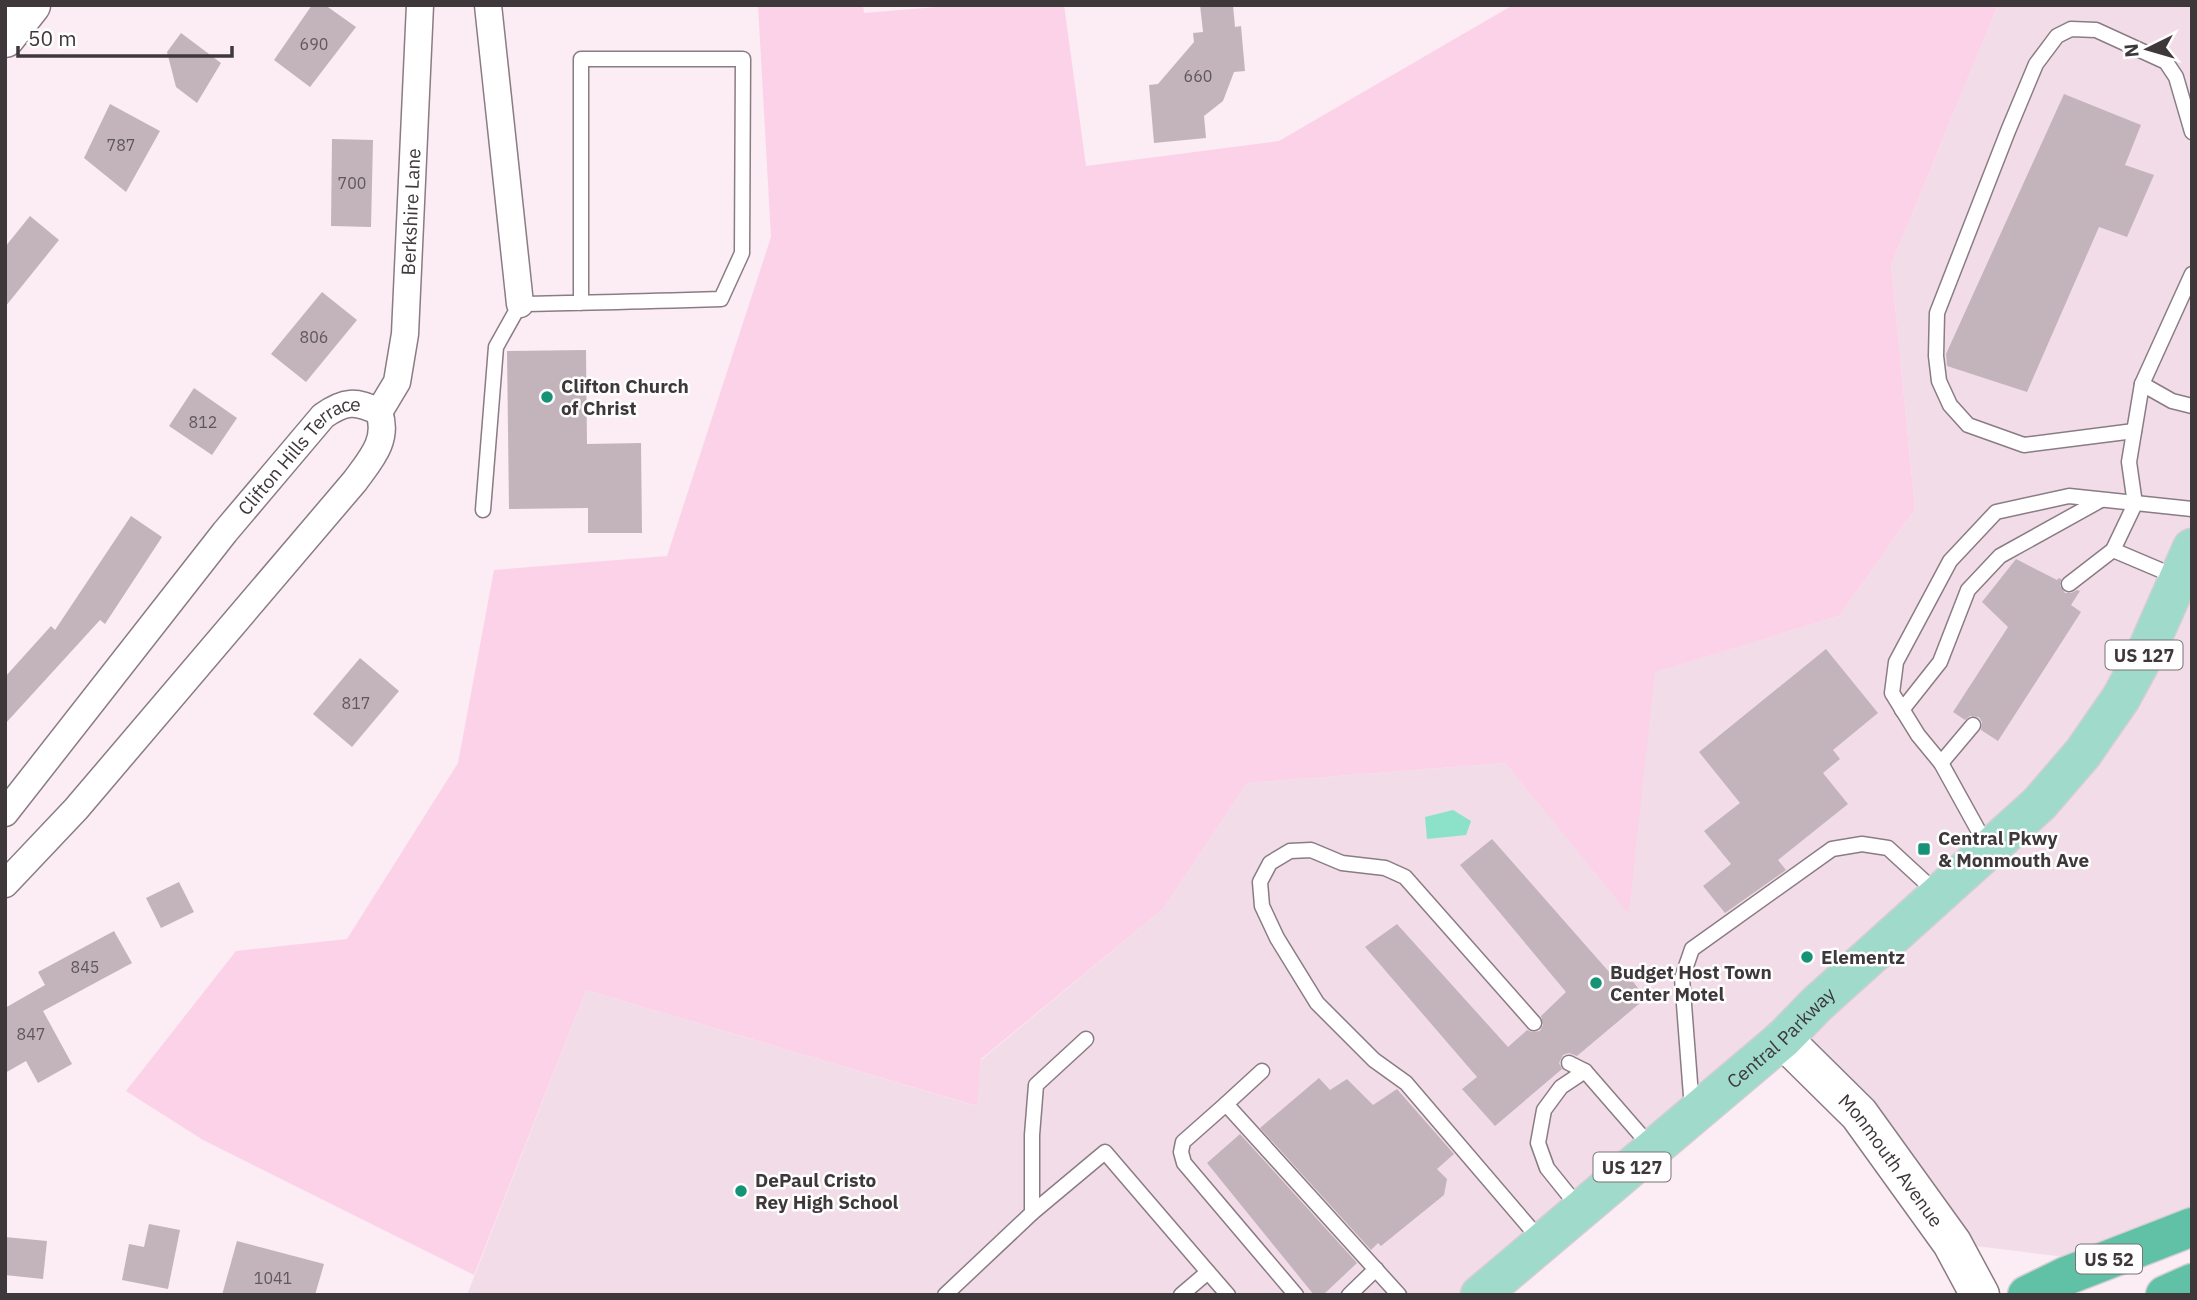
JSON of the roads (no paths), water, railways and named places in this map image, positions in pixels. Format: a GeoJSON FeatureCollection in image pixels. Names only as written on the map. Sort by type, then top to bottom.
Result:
{"type":"FeatureCollection","features":[{"type":"Feature","properties":{"kind":"highway","name":"US 52"},"geometry":{"type":"LineString","coordinates":[[2027,1295],[2066,1276],[2192,1227]]}},
{"type":"Feature","properties":{"kind":"highway"},"geometry":{"type":"LineString","coordinates":[[2165,1295],[2192,1283]]}},
{"type":"Feature","properties":{"kind":"main road","name":"Central Parkway"},"geometry":{"type":"LineString","coordinates":[[1480,1295],[1783,1039],[1817,1004],[2039,804],[2083,753],[2121,698],[2147,650],[2185,563]]}},
{"type":"Feature","properties":{"kind":"street"},"geometry":{"type":"LineString","coordinates":[[5,38],[31,5]]}},
{"type":"Feature","properties":{"kind":"street","name":"Berkshire Lane"},"geometry":{"type":"LineString","coordinates":[[379,412],[397,382],[405,334],[420,5]]}},
{"type":"Feature","properties":{"kind":"street"},"geometry":{"type":"LineString","coordinates":[[488,5],[520,304]]}},
{"type":"Feature","properties":{"kind":"street","name":"Clifton Hills Terrace"},"geometry":{"type":"LineString","coordinates":[[5,813],[218,542],[323,416],[337,406],[350,403],[366,405],[379,412],[384,427],[376,453],[355,481],[76,809],[5,884]]}},
{"type":"Feature","properties":{"kind":"street","name":"Monmouth Avenue"},"geometry":{"type":"LineString","coordinates":[[1783,1039],[1859,1114],[1952,1243],[1980,1295]]}},
{"type":"Feature","properties":{"kind":"lane"},"geometry":{"type":"LineString","coordinates":[[2134,431],[2024,444],[1968,425],[1950,404],[1938,381],[1937,313],[2036,64],[2057,36],[2071,29],[2096,30],[2166,62],[2176,77],[2192,132]]}},
{"type":"Feature","properties":{"kind":"lane"},"geometry":{"type":"LineString","coordinates":[[483,510],[496,347],[520,304],[581,303],[721,299],[742,253],[743,60],[581,59],[581,303]]}},
{"type":"Feature","properties":{"kind":"lane"},"geometry":{"type":"LineString","coordinates":[[2069,584],[2113,550],[2135,504],[2129,461],[2142,384],[2192,274]]}},
{"type":"Feature","properties":{"kind":"lane"},"geometry":{"type":"LineString","coordinates":[[2142,384],[2172,401],[2192,405]]}},
{"type":"Feature","properties":{"kind":"lane"},"geometry":{"type":"LineString","coordinates":[[1989,850],[1941,763],[1918,735],[1892,693],[1896,662],[1950,561],[1996,512],[2069,496],[2192,509]]}},
{"type":"Feature","properties":{"kind":"lane"},"geometry":{"type":"LineString","coordinates":[[1902,710],[1940,662],[1968,590],[1992,564],[2000,556],[2101,500]]}},
{"type":"Feature","properties":{"kind":"lane"},"geometry":{"type":"LineString","coordinates":[[2113,550],[2185,563]]}},
{"type":"Feature","properties":{"kind":"lane"},"geometry":{"type":"LineString","coordinates":[[1941,763],[1973,725]]}},
{"type":"Feature","properties":{"kind":"lane"},"geometry":{"type":"LineString","coordinates":[[1693,1115],[1682,978],[1692,949],[1832,849],[1861,844],[1888,848],[1939,895]]}},
{"type":"Feature","properties":{"kind":"lane"},"geometry":{"type":"LineString","coordinates":[[1534,1023],[1405,877],[1385,868],[1342,863],[1311,850],[1290,851],[1270,863],[1260,882],[1262,906],[1277,938],[1317,1003],[1374,1060],[1406,1083],[1542,1242]]}},
{"type":"Feature","properties":{"kind":"lane"},"geometry":{"type":"LineString","coordinates":[[1032,1213],[1032,1135],[1036,1085],[1086,1038]]}},
{"type":"Feature","properties":{"kind":"lane"},"geometry":{"type":"LineString","coordinates":[[1569,1063],[1585,1071],[1653,1149]]}},
{"type":"Feature","properties":{"kind":"lane"},"geometry":{"type":"LineString","coordinates":[[1262,1071],[1183,1142],[1181,1152],[1184,1163],[1296,1295]]}},
{"type":"Feature","properties":{"kind":"lane"},"geometry":{"type":"LineString","coordinates":[[1581,1210],[1547,1168],[1538,1143],[1545,1110],[1561,1087],[1585,1071]]}},
{"type":"Feature","properties":{"kind":"lane"},"geometry":{"type":"LineString","coordinates":[[1226,1104],[1399,1295]]}},
{"type":"Feature","properties":{"kind":"lane"},"geometry":{"type":"LineString","coordinates":[[945,1295],[1032,1213],[1105,1152],[1228,1295]]}},
{"type":"Feature","properties":{"kind":"lane"},"geometry":{"type":"LineString","coordinates":[[1349,1295],[1376,1269]]}},
{"type":"Feature","properties":{"kind":"lane"},"geometry":{"type":"LineString","coordinates":[[1181,1295],[1208,1272]]}},
{"type":"Feature","properties":{"kind":"place","name":"Clifton Church of Christ"},"geometry":{"type":"Point","coordinates":[547,397]}},
{"type":"Feature","properties":{"kind":"place","name":"Central Pkwy & Monmouth Ave"},"geometry":{"type":"Point","coordinates":[1924,849]}},
{"type":"Feature","properties":{"kind":"place","name":"Elementz"},"geometry":{"type":"Point","coordinates":[1807,957]}},
{"type":"Feature","properties":{"kind":"place","name":"Budget Host Town Center Motel"},"geometry":{"type":"Point","coordinates":[1596,983]}},
{"type":"Feature","properties":{"kind":"place","name":"DePaul Cristo Rey High School"},"geometry":{"type":"Point","coordinates":[741,1191]}}]}
